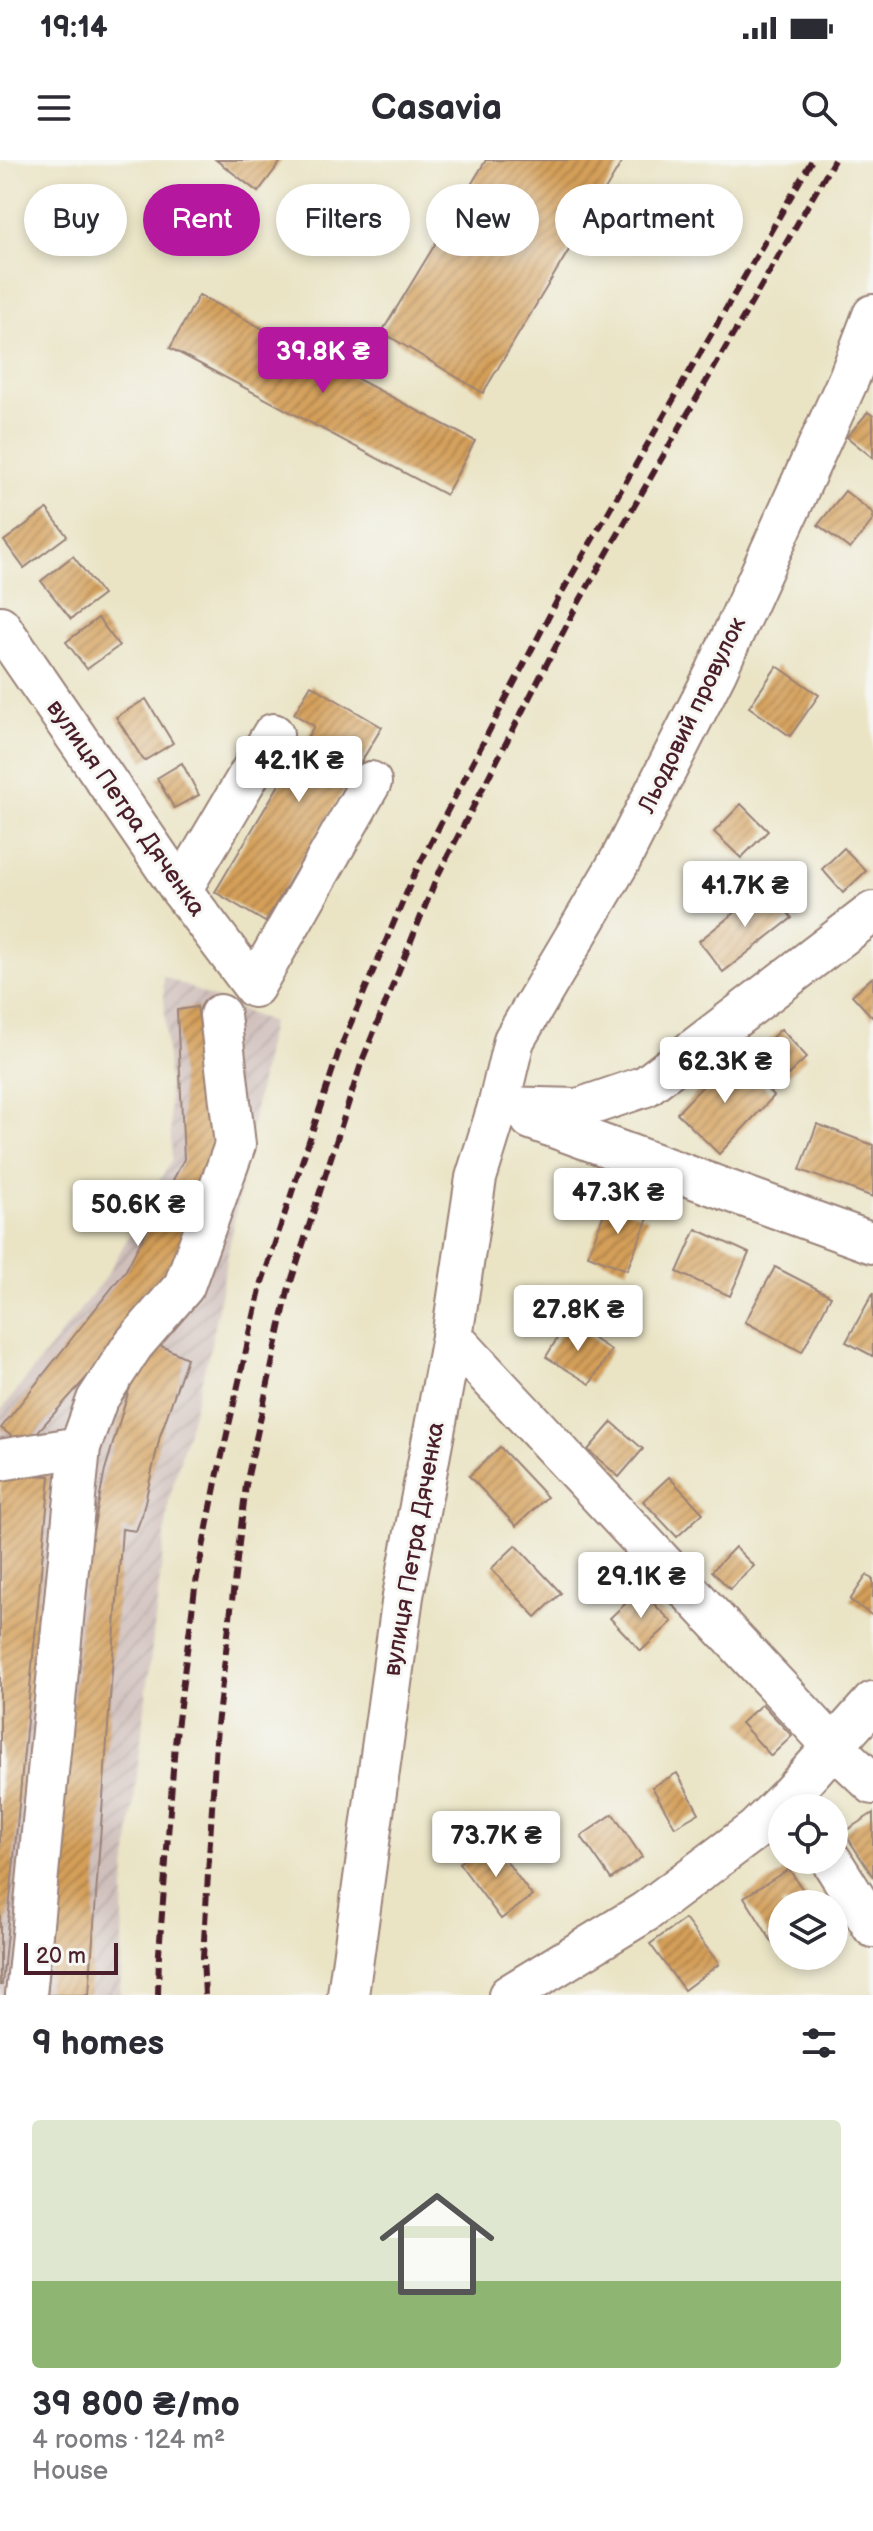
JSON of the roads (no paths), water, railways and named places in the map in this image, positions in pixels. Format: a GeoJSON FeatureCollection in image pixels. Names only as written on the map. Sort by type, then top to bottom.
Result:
{"type":"FeatureCollection","features":[{"type":"Feature","properties":{"kind":"street","name":"Льодовий провулок"},"geometry":{"type":"LineString","coordinates":[[498,1107],[514,1040],[621,859],[716,672],[849,378],[873,315]]}},
{"type":"Feature","properties":{"kind":"street","name":"вулиця Петра Дяченка"},"geometry":{"type":"LineString","coordinates":[[0,626],[181,890],[254,987],[371,782]]}},
{"type":"Feature","properties":{"kind":"street"},"geometry":{"type":"LineString","coordinates":[[181,890],[273,734]]}},
{"type":"Feature","properties":{"kind":"street"},"geometry":{"type":"LineString","coordinates":[[498,1107],[578,1109],[646,1086],[873,912]]}},
{"type":"Feature","properties":{"kind":"street"},"geometry":{"type":"LineString","coordinates":[[26,1995],[80,1447],[97,1400],[133,1345],[184,1286],[235,1145],[220,1015]]}},
{"type":"Feature","properties":{"kind":"street"},"geometry":{"type":"LineString","coordinates":[[498,1107],[873,1243]]}},
{"type":"Feature","properties":{"kind":"street","name":"вулиця Петра Дяченка"},"geometry":{"type":"LineString","coordinates":[[348,1995],[403,1596],[452,1337],[476,1178],[498,1107]]}},
{"type":"Feature","properties":{"kind":"street"},"geometry":{"type":"LineString","coordinates":[[452,1337],[834,1747],[873,1784]]}},
{"type":"Feature","properties":{"kind":"street"},"geometry":{"type":"LineString","coordinates":[[0,1460],[80,1447]]}},
{"type":"Feature","properties":{"kind":"street"},"geometry":{"type":"LineString","coordinates":[[800,1794],[834,1747],[873,1702]]}},
{"type":"Feature","properties":{"kind":"street"},"geometry":{"type":"LineString","coordinates":[[509,1995],[645,1912],[768,1820]]}},
{"type":"Feature","properties":{"kind":"street"},"geometry":{"type":"LineString","coordinates":[[840,1874],[873,1927]]}},
{"type":"Feature","properties":{"kind":"railway"},"geometry":{"type":"LineString","coordinates":[[158,1995],[175,1744],[195,1588],[261,1285],[339,1051],[415,873],[558,599],[812,160]]}},
{"type":"Feature","properties":{"kind":"railway"},"geometry":{"type":"LineString","coordinates":[[205,1995],[203,1957],[217,1725],[246,1485],[288,1291],[362,1061],[437,877],[576,607],[834,160]]}}]}
